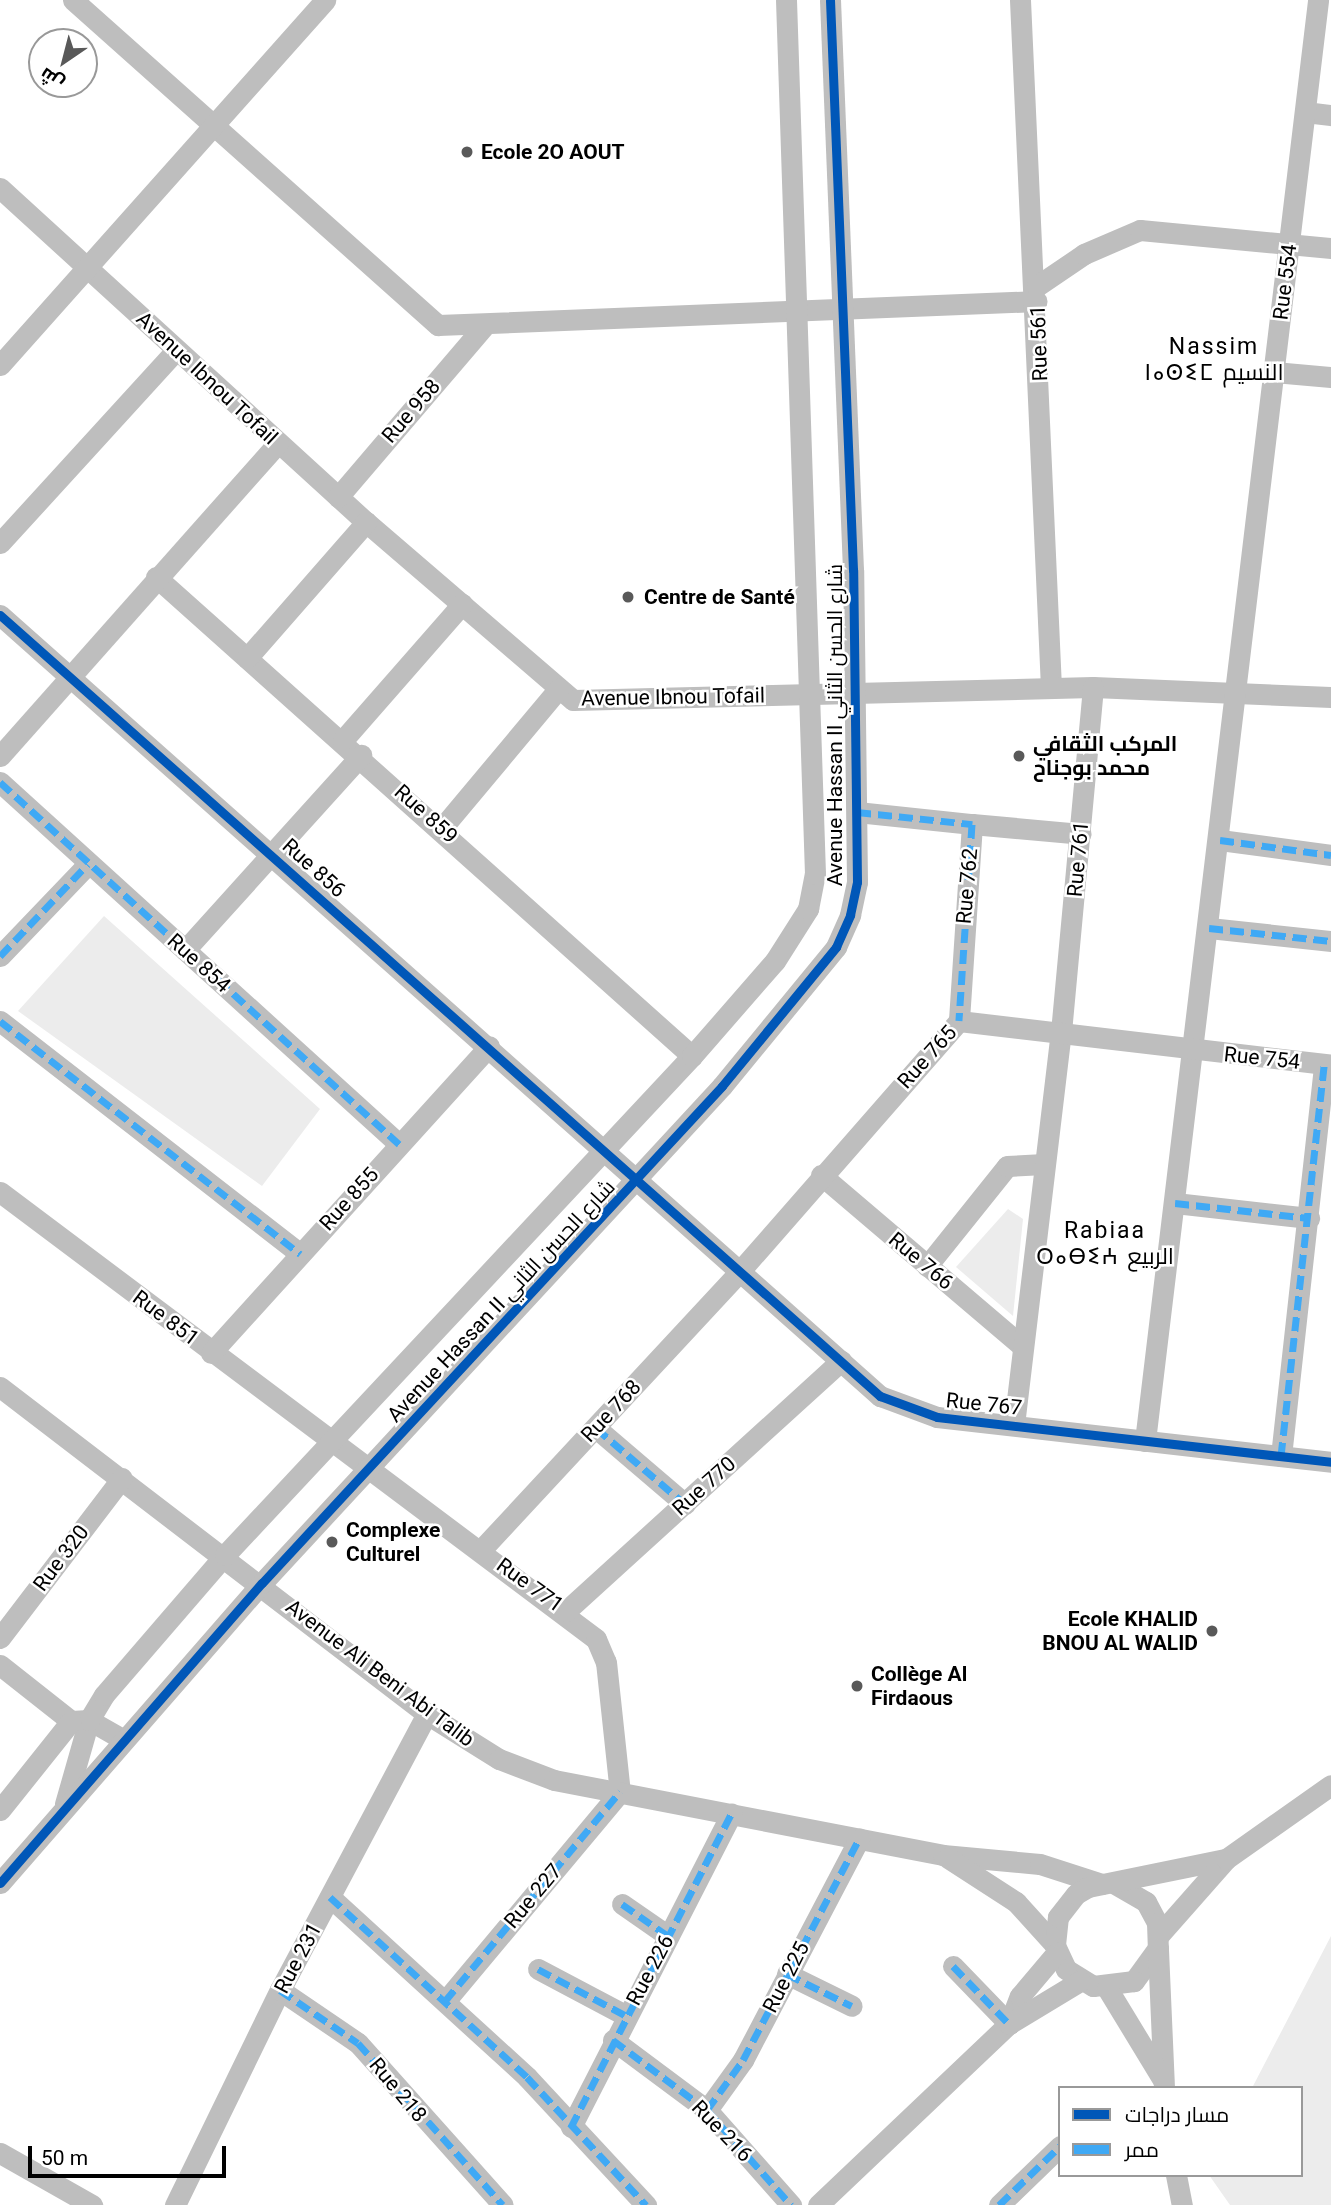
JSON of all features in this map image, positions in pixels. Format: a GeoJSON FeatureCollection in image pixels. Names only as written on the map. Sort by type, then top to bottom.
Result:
{"type":"FeatureCollection","features":[{"type":"Feature","properties":{"kind":"street"},"geometry":{"type":"LineString","coordinates":[[0,365],[325,0]]}},
{"type":"Feature","properties":{"kind":"street","name":"Avenue Hassan II شارع الحسن الثاني"},"geometry":{"type":"LineString","coordinates":[[65,1806],[80,1720],[225,1555],[334,1443],[692,1056],[775,961],[808,909],[816,874],[786,0]]}},
{"type":"Feature","properties":{"kind":"street","name":"Avenue Hassan II شارع الحسن الثاني"},"geometry":{"type":"LineString","coordinates":[[0,1883],[262,1583],[637,1179],[836,947],[856,882],[857,812],[843,307],[830,0]]}},
{"type":"Feature","properties":{"kind":"street","name":"Rue 561"},"geometry":{"type":"LineString","coordinates":[[1020,0],[1037,293],[1051,687]]}},
{"type":"Feature","properties":{"kind":"street","name":"Rue 554"},"geometry":{"type":"LineString","coordinates":[[1145,1441],[1220,840],[1318,0]]}},
{"type":"Feature","properties":{"kind":"street"},"geometry":{"type":"LineString","coordinates":[[80,2],[210,127],[421,317],[454,328],[797,310],[1037,293],[1084,254],[1140,230],[1331,248]]}},
{"type":"Feature","properties":{"kind":"street"},"geometry":{"type":"LineString","coordinates":[[1305,112],[1331,115]]}},
{"type":"Feature","properties":{"kind":"street","name":"Avenue Ibnou Tofail"},"geometry":{"type":"LineString","coordinates":[[0,188],[366,522],[573,700],[1051,687],[1237,688],[1331,697]]}},
{"type":"Feature","properties":{"kind":"street","name":"Rue 958"},"geometry":{"type":"LineString","coordinates":[[338,496],[484,326]]}},
{"type":"Feature","properties":{"kind":"street"},"geometry":{"type":"LineString","coordinates":[[0,543],[176,350]]}},
{"type":"Feature","properties":{"kind":"street"},"geometry":{"type":"LineString","coordinates":[[1275,372],[1331,377]]}},
{"type":"Feature","properties":{"kind":"street"},"geometry":{"type":"LineString","coordinates":[[0,756],[69,674],[278,443]]}},
{"type":"Feature","properties":{"kind":"street"},"geometry":{"type":"LineString","coordinates":[[247,658],[366,522]]}},
{"type":"Feature","properties":{"kind":"street","name":"Rue 859"},"geometry":{"type":"LineString","coordinates":[[156,578],[361,755],[692,1056]]}},
{"type":"Feature","properties":{"kind":"street"},"geometry":{"type":"LineString","coordinates":[[343,740],[462,604]]}},
{"type":"Feature","properties":{"kind":"street","name":"Rue 856"},"geometry":{"type":"LineString","coordinates":[[0,615],[605,1149]]}},
{"type":"Feature","properties":{"kind":"street","name":"Rue 761"},"geometry":{"type":"LineString","coordinates":[[1014,1425],[1021,1346],[1061,1032],[1093,687]]}},
{"type":"Feature","properties":{"kind":"street"},"geometry":{"type":"LineString","coordinates":[[442,828],[559,688]]}},
{"type":"Feature","properties":{"kind":"street"},"geometry":{"type":"LineString","coordinates":[[185,950],[361,755]]}},
{"type":"Feature","properties":{"kind":"street","name":"Rue 854"},"geometry":{"type":"LineString","coordinates":[[0,782],[399,1144]]}},
{"type":"Feature","properties":{"kind":"street","name":"Rue 762"},"geometry":{"type":"LineString","coordinates":[[857,812],[972,824],[959,1021]]}},
{"type":"Feature","properties":{"kind":"street"},"geometry":{"type":"LineString","coordinates":[[972,824],[1081,834]]}},
{"type":"Feature","properties":{"kind":"street"},"geometry":{"type":"LineString","coordinates":[[1220,840],[1331,855]]}},
{"type":"Feature","properties":{"kind":"street"},"geometry":{"type":"LineString","coordinates":[[0,956],[88,864]]}},
{"type":"Feature","properties":{"kind":"street"},"geometry":{"type":"LineString","coordinates":[[1209,928],[1331,941]]}},
{"type":"Feature","properties":{"kind":"street"},"geometry":{"type":"LineString","coordinates":[[0,1021],[300,1254]]}},
{"type":"Feature","properties":{"kind":"street","name":"Rue 765"},"geometry":{"type":"LineString","coordinates":[[740,1271],[821,1175],[959,1021],[1194,1050]]}},
{"type":"Feature","properties":{"kind":"street","name":"Rue 855"},"geometry":{"type":"LineString","coordinates":[[211,1353],[489,1046]]}},
{"type":"Feature","properties":{"kind":"street","name":"Rue 754"},"geometry":{"type":"LineString","coordinates":[[1194,1050],[1328,1065]]}},
{"type":"Feature","properties":{"kind":"street"},"geometry":{"type":"LineString","coordinates":[[1281,1456],[1328,1065]]}},
{"type":"Feature","properties":{"kind":"street","name":"Rue 767"},"geometry":{"type":"LineString","coordinates":[[605,1149],[841,1362],[898,1407],[1014,1425],[1331,1462]]}},
{"type":"Feature","properties":{"kind":"street"},"geometry":{"type":"LineString","coordinates":[[927,1266],[1007,1166],[1044,1164]]}},
{"type":"Feature","properties":{"kind":"street","name":"Rue 766"},"geometry":{"type":"LineString","coordinates":[[821,1175],[1021,1346]]}},
{"type":"Feature","properties":{"kind":"street","name":"Rue 851"},"geometry":{"type":"LineString","coordinates":[[0,1192],[334,1443]]}},
{"type":"Feature","properties":{"kind":"street"},"geometry":{"type":"LineString","coordinates":[[1175,1202],[1309,1217]]}},
{"type":"Feature","properties":{"kind":"street","name":"Rue 768"},"geometry":{"type":"LineString","coordinates":[[481,1550],[740,1271]]}},
{"type":"Feature","properties":{"kind":"street","name":"Rue 770"},"geometry":{"type":"LineString","coordinates":[[566,1611],[841,1362]]}},
{"type":"Feature","properties":{"kind":"street","name":"Avenue Ali Beni Abi Talib"},"geometry":{"type":"LineString","coordinates":[[0,1387],[262,1583],[427,1714],[527,1772],[943,1855],[1040,1864],[1109,1884]]}},
{"type":"Feature","properties":{"kind":"street"},"geometry":{"type":"LineString","coordinates":[[596,1429],[685,1504]]}},
{"type":"Feature","properties":{"kind":"street","name":"Rue 771"},"geometry":{"type":"LineString","coordinates":[[334,1443],[566,1611],[596,1639],[606,1662],[620,1792]]}},
{"type":"Feature","properties":{"kind":"street","name":"Rue 320"},"geometry":{"type":"LineString","coordinates":[[0,1638],[122,1478]]}},
{"type":"Feature","properties":{"kind":"street"},"geometry":{"type":"LineString","coordinates":[[0,1665],[80,1720],[124,1740]]}},
{"type":"Feature","properties":{"kind":"street","name":"Rue 231"},"geometry":{"type":"LineString","coordinates":[[175,2205],[280,1990],[427,1714]]}},
{"type":"Feature","properties":{"kind":"street"},"geometry":{"type":"LineString","coordinates":[[0,1810],[80,1720]]}},
{"type":"Feature","properties":{"kind":"street"},"geometry":{"type":"LineString","coordinates":[[1056,1948],[1080,1981],[1107,1988],[1134,1981],[1158,1941],[1226,1859],[1331,1785]]}},
{"type":"Feature","properties":{"kind":"street","name":"Rue 227"},"geometry":{"type":"LineString","coordinates":[[445,2001],[620,1792]]}},
{"type":"Feature","properties":{"kind":"street","name":"Rue 226"},"geometry":{"type":"LineString","coordinates":[[571,2127],[625,2015],[731,1814]]}},
{"type":"Feature","properties":{"kind":"street","name":"Rue 225"},"geometry":{"type":"LineString","coordinates":[[706,2110],[743,2060],[859,1839]]}},
{"type":"Feature","properties":{"kind":"street","name":"Avenue Ali Beni Abi Talib"},"geometry":{"type":"LineString","coordinates":[[943,1855],[1016,1902],[1056,1948]]}},
{"type":"Feature","properties":{"kind":"street"},"geometry":{"type":"LineString","coordinates":[[1010,2024],[1020,1996],[1056,1948],[1066,1904],[1109,1884],[1226,1859]]}},
{"type":"Feature","properties":{"kind":"street"},"geometry":{"type":"LineString","coordinates":[[1109,1884],[1146,1902],[1158,1941],[1164,2085]]}},
{"type":"Feature","properties":{"kind":"street"},"geometry":{"type":"LineString","coordinates":[[330,1896],[445,2001],[646,2205]]}},
{"type":"Feature","properties":{"kind":"street"},"geometry":{"type":"LineString","coordinates":[[622,1904],[668,1936]]}},
{"type":"Feature","properties":{"kind":"street"},"geometry":{"type":"LineString","coordinates":[[953,1966],[1010,2024]]}},
{"type":"Feature","properties":{"kind":"street"},"geometry":{"type":"LineString","coordinates":[[538,1969],[625,2015]]}},
{"type":"Feature","properties":{"kind":"street"},"geometry":{"type":"LineString","coordinates":[[787,1975],[852,2006]]}},
{"type":"Feature","properties":{"kind":"street"},"geometry":{"type":"LineString","coordinates":[[818,2205],[1010,2024],[1080,1981]]}},
{"type":"Feature","properties":{"kind":"street"},"geometry":{"type":"LineString","coordinates":[[1107,1988],[1164,2085]]}},
{"type":"Feature","properties":{"kind":"street","name":"Rue 218"},"geometry":{"type":"LineString","coordinates":[[280,1990],[358,2043],[503,2205]]}},
{"type":"Feature","properties":{"kind":"street","name":"Rue 216"},"geometry":{"type":"LineString","coordinates":[[613,2040],[706,2110],[791,2205]]}},
{"type":"Feature","properties":{"kind":"street"},"geometry":{"type":"LineString","coordinates":[[999,2205],[1058,2148]]}},
{"type":"Feature","properties":{"kind":"street"},"geometry":{"type":"LineString","coordinates":[[0,2153],[92,2205]]}},
{"type":"Feature","properties":{"kind":"shaded area"},"geometry":{"type":"Polygon","coordinates":[[[104,916],[320,1109],[262,1186],[18,1011],[104,916]]]}},
{"type":"Feature","properties":{"kind":"shaded area"},"geometry":{"type":"Polygon","coordinates":[[[1008,1209],[1023,1219],[1013,1316],[956,1267],[1008,1209]]]}},
{"type":"Feature","properties":{"kind":"shaded area"},"geometry":{"type":"Polygon","coordinates":[[[1331,1936],[1331,2205],[1230,2205],[1210,2177],[1303,2177],[1303,2086],[1253,2086],[1331,1936]]]}},
{"type":"Feature","properties":{"kind":"marked path"},"geometry":{"type":"LineString","coordinates":[[0,782],[399,1144]]}},
{"type":"Feature","properties":{"kind":"marked path"},"geometry":{"type":"LineString","coordinates":[[857,812],[972,824],[959,1021]]}},
{"type":"Feature","properties":{"kind":"marked path"},"geometry":{"type":"LineString","coordinates":[[1220,840],[1331,855]]}},
{"type":"Feature","properties":{"kind":"marked path"},"geometry":{"type":"LineString","coordinates":[[0,956],[88,864]]}},
{"type":"Feature","properties":{"kind":"marked path"},"geometry":{"type":"LineString","coordinates":[[1209,928],[1331,941]]}},
{"type":"Feature","properties":{"kind":"marked path"},"geometry":{"type":"LineString","coordinates":[[0,1021],[300,1254]]}},
{"type":"Feature","properties":{"kind":"marked path"},"geometry":{"type":"LineString","coordinates":[[1281,1456],[1324,1064]]}},
{"type":"Feature","properties":{"kind":"marked path"},"geometry":{"type":"LineString","coordinates":[[1175,1203],[1309,1218]]}},
{"type":"Feature","properties":{"kind":"marked path"},"geometry":{"type":"LineString","coordinates":[[596,1428],[685,1504]]}},
{"type":"Feature","properties":{"kind":"marked path"},"geometry":{"type":"LineString","coordinates":[[445,2001],[620,1792]]}},
{"type":"Feature","properties":{"kind":"marked path"},"geometry":{"type":"LineString","coordinates":[[571,2127],[731,1814]]}},
{"type":"Feature","properties":{"kind":"marked path"},"geometry":{"type":"LineString","coordinates":[[707,2110],[743,2060],[859,1839]]}},
{"type":"Feature","properties":{"kind":"marked path"},"geometry":{"type":"LineString","coordinates":[[330,1897],[527,2077],[646,2205]]}},
{"type":"Feature","properties":{"kind":"marked path"},"geometry":{"type":"LineString","coordinates":[[622,1904],[668,1936]]}},
{"type":"Feature","properties":{"kind":"marked path"},"geometry":{"type":"LineString","coordinates":[[953,1966],[1009,2024]]}},
{"type":"Feature","properties":{"kind":"marked path"},"geometry":{"type":"LineString","coordinates":[[538,1969],[625,2015]]}},
{"type":"Feature","properties":{"kind":"marked path"},"geometry":{"type":"LineString","coordinates":[[787,1974],[852,2006]]}},
{"type":"Feature","properties":{"kind":"marked path"},"geometry":{"type":"LineString","coordinates":[[280,1990],[358,2043],[503,2205]]}},
{"type":"Feature","properties":{"kind":"marked path"},"geometry":{"type":"LineString","coordinates":[[613,2040],[707,2110],[791,2205]]}},
{"type":"Feature","properties":{"kind":"marked path"},"geometry":{"type":"LineString","coordinates":[[999,2205],[1058,2148]]}},
{"type":"Feature","properties":{"kind":"cycle path"},"geometry":{"type":"LineString","coordinates":[[0,1883],[262,1583],[722,1086],[836,947],[850,915],[857,882],[853,570],[830,0]]}},
{"type":"Feature","properties":{"kind":"cycle path"},"geometry":{"type":"LineString","coordinates":[[0,615],[880,1396],[937,1417],[1331,1462]]}},
{"type":"Feature","properties":{"kind":"place","name":"Ecole 2O AOUT"},"geometry":{"type":"Point","coordinates":[467,152]}},
{"type":"Feature","properties":{"kind":"place","name":"Centre de Santé"},"geometry":{"type":"Point","coordinates":[628,597]}},
{"type":"Feature","properties":{"kind":"place","name":"المركب الثقافي محمد بوجناح"},"geometry":{"type":"Point","coordinates":[1019,756]}},
{"type":"Feature","properties":{"kind":"place","name":"Complexe Culturel"},"geometry":{"type":"Point","coordinates":[332,1542]}},
{"type":"Feature","properties":{"kind":"place","name":"Ecole KHALID BNOU AL WALID"},"geometry":{"type":"Point","coordinates":[1212,1631]}},
{"type":"Feature","properties":{"kind":"place","name":"Collège Al Firdaous"},"geometry":{"type":"Point","coordinates":[857,1686]}},
{"type":"Feature","properties":{"kind":"district","name":"Nassim ⵏⴰⵙⵉⵎ النسيم"},"geometry":{"type":"Point","coordinates":[1214,360]}},
{"type":"Feature","properties":{"kind":"district","name":"Rabiaa ⵔⴰⴱⵉⵄ الربيع"},"geometry":{"type":"Point","coordinates":[1105,1244]}}]}
